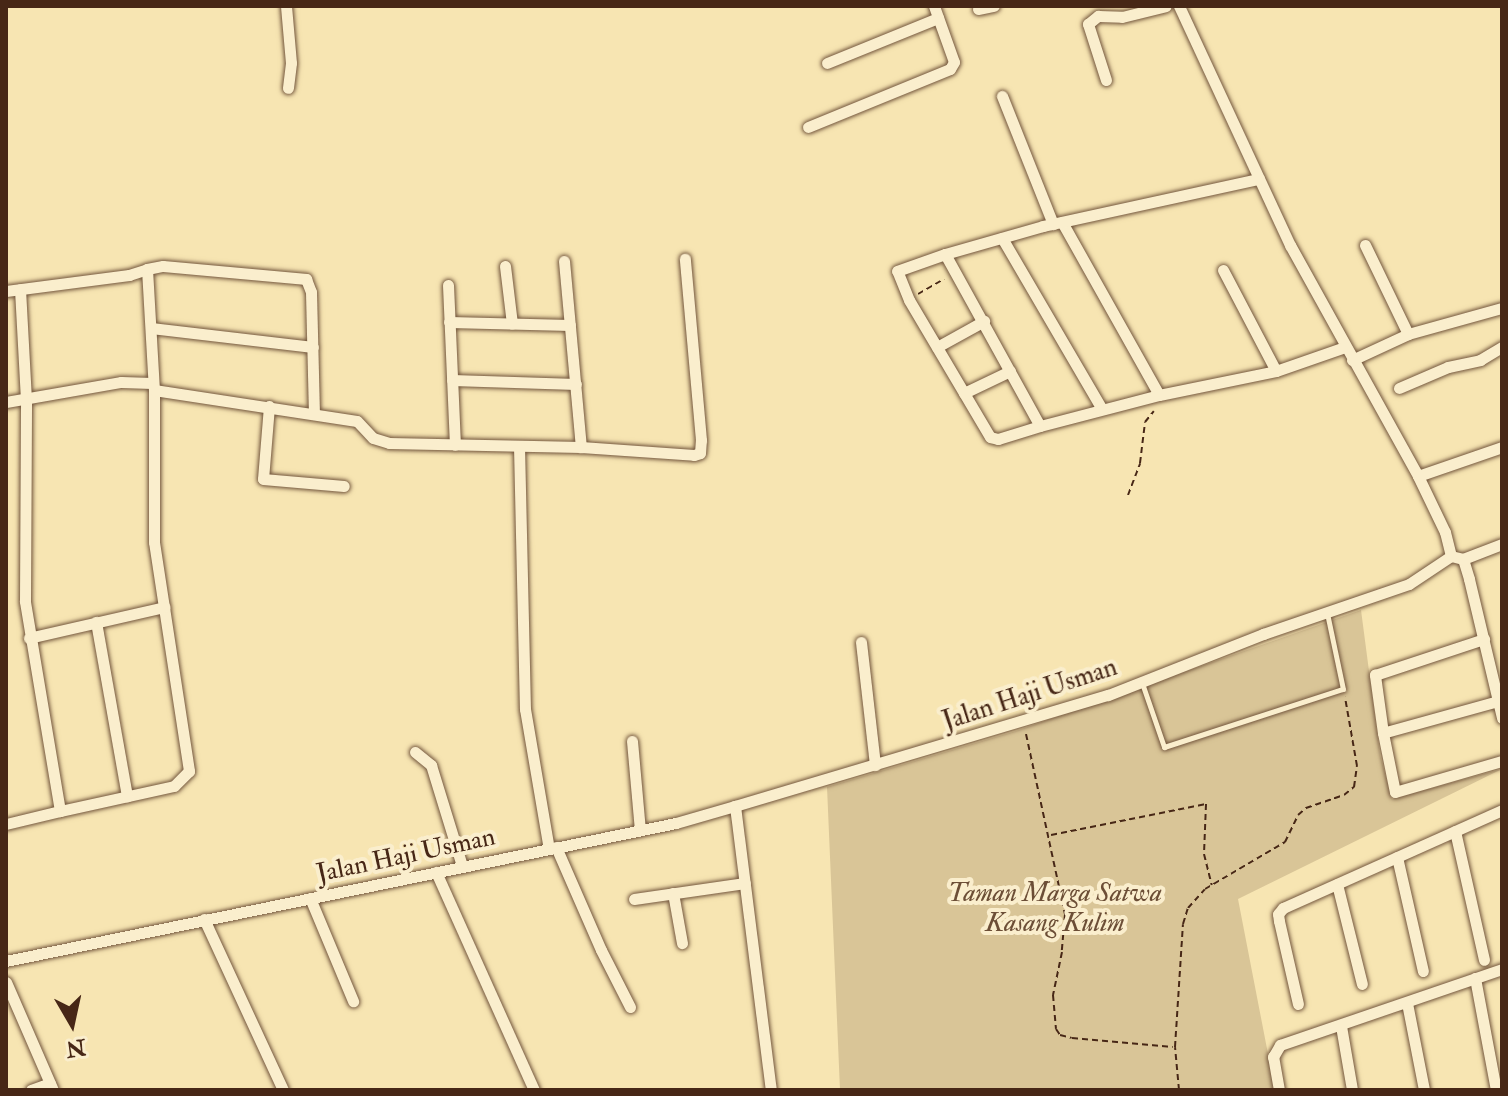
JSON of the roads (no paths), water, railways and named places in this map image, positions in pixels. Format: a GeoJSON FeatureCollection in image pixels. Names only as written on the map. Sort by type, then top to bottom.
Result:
{"type":"FeatureCollection","features":[{"type":"Feature","properties":{"kind":"street"},"geometry":{"type":"LineString","coordinates":[[286,6],[291,63],[288,88]]}},
{"type":"Feature","properties":{"kind":"street"},"geometry":{"type":"LineString","coordinates":[[808,127],[950,69],[954,62],[934,6]]}},
{"type":"Feature","properties":{"kind":"street"},"geometry":{"type":"LineString","coordinates":[[978,9],[994,6]]}},
{"type":"Feature","properties":{"kind":"street"},"geometry":{"type":"LineString","coordinates":[[1106,80],[1088,29],[1096,11],[1122,17],[1166,6]]}},
{"type":"Feature","properties":{"kind":"street"},"geometry":{"type":"LineString","coordinates":[[1179,6],[1259,179],[1345,347],[1418,476],[1457,557],[1484,639],[1502,718]]}},
{"type":"Feature","properties":{"kind":"street"},"geometry":{"type":"LineString","coordinates":[[827,63],[938,18]]}},
{"type":"Feature","properties":{"kind":"street"},"geometry":{"type":"LineString","coordinates":[[1002,96],[1058,223],[1163,394]]}},
{"type":"Feature","properties":{"kind":"street"},"geometry":{"type":"LineString","coordinates":[[1259,179],[1058,223],[945,254],[897,271],[909,300],[990,437],[998,439],[1163,394],[1276,371],[1345,347]]}},
{"type":"Feature","properties":{"kind":"street"},"geometry":{"type":"LineString","coordinates":[[1002,238],[1102,409]]}},
{"type":"Feature","properties":{"kind":"street"},"geometry":{"type":"LineString","coordinates":[[1365,245],[1408,334]]}},
{"type":"Feature","properties":{"kind":"street"},"geometry":{"type":"LineString","coordinates":[[945,254],[1040,426]]}},
{"type":"Feature","properties":{"kind":"street"},"geometry":{"type":"LineString","coordinates":[[6,402],[121,382],[357,421],[373,438],[389,443],[581,447],[682,455],[700,453],[685,259]]}},
{"type":"Feature","properties":{"kind":"street"},"geometry":{"type":"LineString","coordinates":[[564,261],[581,447]]}},
{"type":"Feature","properties":{"kind":"street"},"geometry":{"type":"LineString","coordinates":[[6,291],[129,275],[163,266],[306,279],[311,292],[314,412]]}},
{"type":"Feature","properties":{"kind":"street"},"geometry":{"type":"LineString","coordinates":[[505,266],[512,324]]}},
{"type":"Feature","properties":{"kind":"street"},"geometry":{"type":"LineString","coordinates":[[6,824],[174,786],[189,771],[154,542],[153,387],[147,269]]}},
{"type":"Feature","properties":{"kind":"street"},"geometry":{"type":"LineString","coordinates":[[1223,270],[1276,371]]}},
{"type":"Feature","properties":{"kind":"street"},"geometry":{"type":"LineString","coordinates":[[448,285],[455,445]]}},
{"type":"Feature","properties":{"kind":"street"},"geometry":{"type":"LineString","coordinates":[[20,289],[26,400],[23,560],[29,638],[60,811]]}},
{"type":"Feature","properties":{"kind":"street"},"geometry":{"type":"LineString","coordinates":[[1352,360],[1408,334],[1502,308]]}},
{"type":"Feature","properties":{"kind":"street"},"geometry":{"type":"LineString","coordinates":[[937,347],[984,321]]}},
{"type":"Feature","properties":{"kind":"street"},"geometry":{"type":"LineString","coordinates":[[449,322],[570,325]]}},
{"type":"Feature","properties":{"kind":"street"},"geometry":{"type":"LineString","coordinates":[[151,328],[313,347]]}},
{"type":"Feature","properties":{"kind":"street"},"geometry":{"type":"LineString","coordinates":[[1399,388],[1448,367],[1480,360],[1502,347]]}},
{"type":"Feature","properties":{"kind":"street"},"geometry":{"type":"LineString","coordinates":[[964,393],[1010,371]]}},
{"type":"Feature","properties":{"kind":"street"},"geometry":{"type":"LineString","coordinates":[[452,380],[576,384]]}},
{"type":"Feature","properties":{"kind":"street"},"geometry":{"type":"LineString","coordinates":[[269,406],[263,479],[344,486]]}},
{"type":"Feature","properties":{"kind":"street"},"geometry":{"type":"LineString","coordinates":[[519,446],[525,709],[553,848],[630,1007]]}},
{"type":"Feature","properties":{"kind":"street"},"geometry":{"type":"LineString","coordinates":[[1418,476],[1502,447]]}},
{"type":"Feature","properties":{"kind":"street","name":"Jalan Haji Usman"},"geometry":{"type":"LineString","coordinates":[[6,961],[640,830],[735,806],[1023,721],[1142,682],[1409,584],[1457,557],[1502,544]]}},
{"type":"Feature","properties":{"kind":"street"},"geometry":{"type":"LineString","coordinates":[[29,638],[164,607]]}},
{"type":"Feature","properties":{"kind":"street"},"geometry":{"type":"LineString","coordinates":[[96,622],[127,796]]}},
{"type":"Feature","properties":{"kind":"street"},"geometry":{"type":"LineString","coordinates":[[1484,639],[1375,675],[1383,733],[1395,792],[1502,761]]}},
{"type":"Feature","properties":{"kind":"street"},"geometry":{"type":"LineString","coordinates":[[861,642],[875,765]]}},
{"type":"Feature","properties":{"kind":"street"},"geometry":{"type":"LineString","coordinates":[[1383,733],[1498,701]]}},
{"type":"Feature","properties":{"kind":"street"},"geometry":{"type":"LineString","coordinates":[[632,741],[640,830]]}},
{"type":"Feature","properties":{"kind":"street"},"geometry":{"type":"LineString","coordinates":[[415,752],[431,765],[462,866]]}},
{"type":"Feature","properties":{"kind":"street"},"geometry":{"type":"LineString","coordinates":[[735,806],[771,1090]]}},
{"type":"Feature","properties":{"kind":"street"},"geometry":{"type":"LineString","coordinates":[[1298,1004],[1278,914],[1283,908],[1502,810]]}},
{"type":"Feature","properties":{"kind":"street"},"geometry":{"type":"LineString","coordinates":[[1455,831],[1484,960]]}},
{"type":"Feature","properties":{"kind":"street"},"geometry":{"type":"LineString","coordinates":[[1397,857],[1423,971]]}},
{"type":"Feature","properties":{"kind":"street"},"geometry":{"type":"LineString","coordinates":[[436,872],[534,1090]]}},
{"type":"Feature","properties":{"kind":"street"},"geometry":{"type":"LineString","coordinates":[[634,899],[745,883]]}},
{"type":"Feature","properties":{"kind":"street"},"geometry":{"type":"LineString","coordinates":[[1337,884],[1362,984]]}},
{"type":"Feature","properties":{"kind":"street"},"geometry":{"type":"LineString","coordinates":[[673,893],[682,943]]}},
{"type":"Feature","properties":{"kind":"street"},"geometry":{"type":"LineString","coordinates":[[310,898],[353,1001]]}},
{"type":"Feature","properties":{"kind":"street"},"geometry":{"type":"LineString","coordinates":[[204,919],[283,1090]]}},
{"type":"Feature","properties":{"kind":"street"},"geometry":{"type":"LineString","coordinates":[[1279,1090],[1275,1049],[1502,969]]}},
{"type":"Feature","properties":{"kind":"street"},"geometry":{"type":"LineString","coordinates":[[1475,978],[1496,1090]]}},
{"type":"Feature","properties":{"kind":"street"},"geometry":{"type":"LineString","coordinates":[[6,982],[51,1087],[31,1090]]}},
{"type":"Feature","properties":{"kind":"street"},"geometry":{"type":"LineString","coordinates":[[1407,1003],[1424,1090]]}},
{"type":"Feature","properties":{"kind":"street"},"geometry":{"type":"LineString","coordinates":[[1341,1026],[1352,1090]]}},
{"type":"Feature","properties":{"kind":"lane"},"geometry":{"type":"LineString","coordinates":[[1142,682],[1164,747],[1343,689],[1327,612]]}},
{"type":"Feature","properties":{"kind":"park label","name":"Taman Marga Satwa Kasang Kulim"},"geometry":{"type":"Point","coordinates":[1055,909]}}]}
